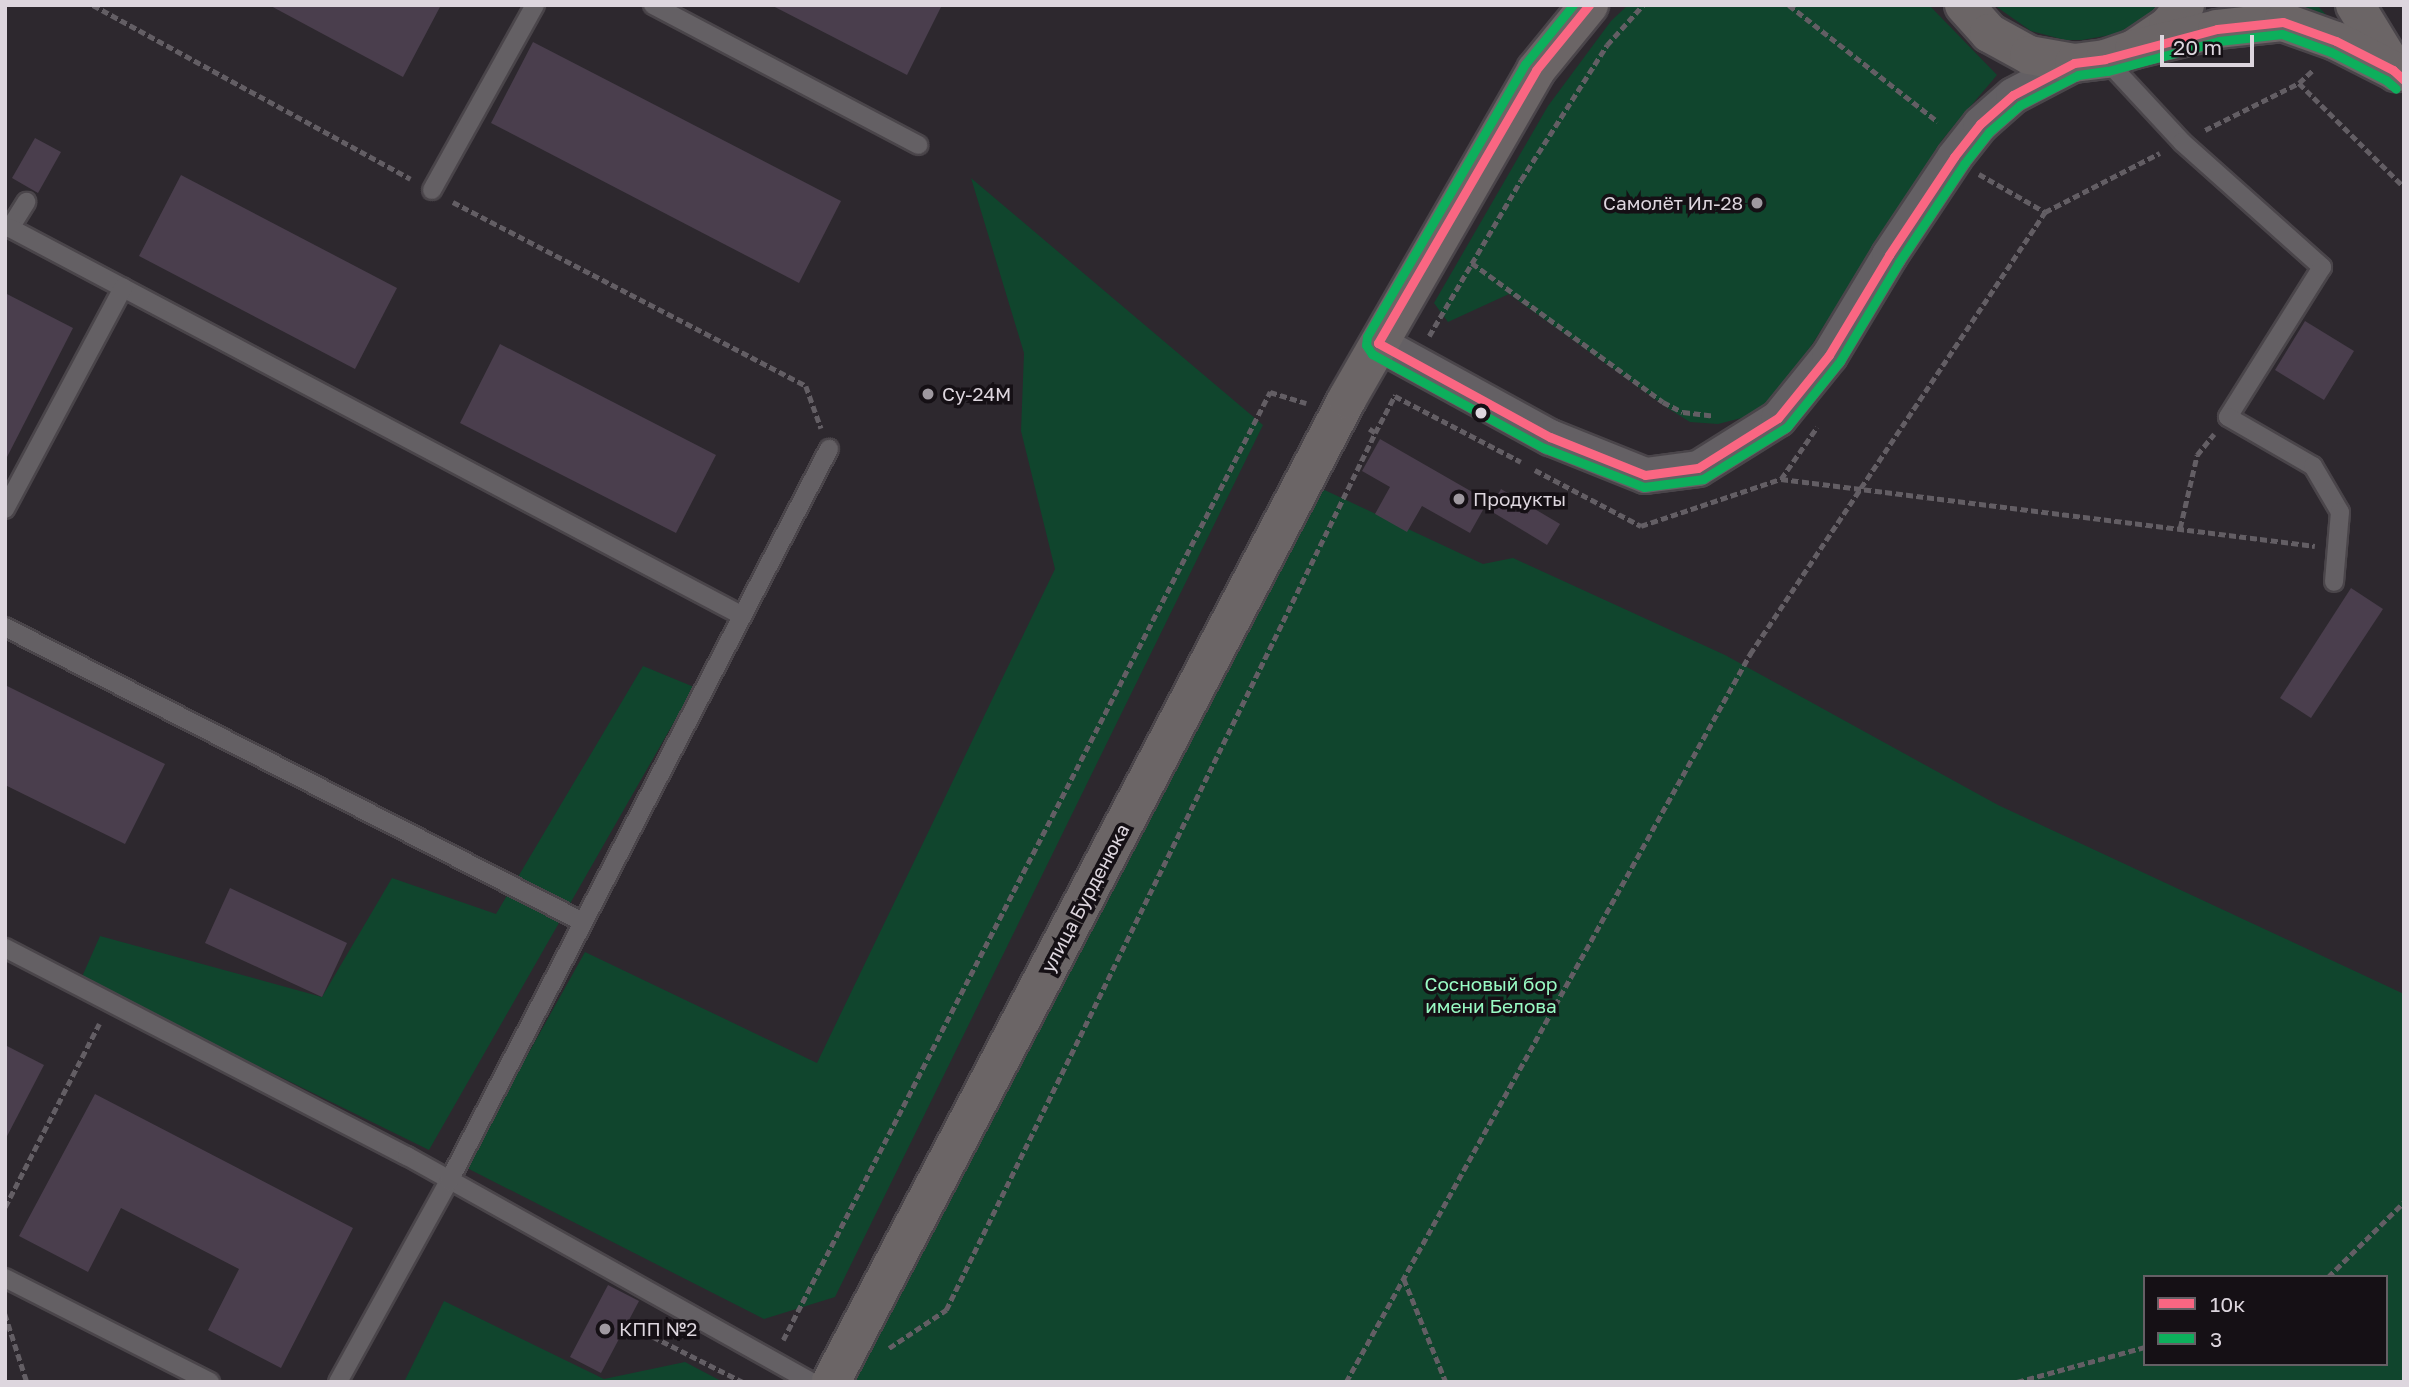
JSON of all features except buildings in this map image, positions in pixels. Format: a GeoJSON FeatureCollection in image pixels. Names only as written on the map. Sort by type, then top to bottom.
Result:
{"type":"FeatureCollection","features":[{"type":"Feature","properties":{"kind":"street","name":"улица Бурденюка"},"geometry":{"type":"LineString","coordinates":[[831,1382],[1378,343],[1536,69],[1589,5]]}},
{"type":"Feature","properties":{"kind":"street"},"geometry":{"type":"LineString","coordinates":[[1964,5],[1989,33],[2029,55],[2104,57],[2217,29],[2283,22],[2336,41],[2398,75]]}},
{"type":"Feature","properties":{"kind":"street"},"geometry":{"type":"LineString","coordinates":[[1378,343],[1550,437],[1645,475],[1698,468],[1778,418],[1829,355],[1889,255],[1954,157],[1980,124],[2013,95],[2104,57],[2168,26],[2185,5]]}},
{"type":"Feature","properties":{"kind":"street"},"geometry":{"type":"LineString","coordinates":[[2355,5],[2398,75]]}},
{"type":"Feature","properties":{"kind":"lane"},"geometry":{"type":"LineString","coordinates":[[432,190],[535,5]]}},
{"type":"Feature","properties":{"kind":"lane"},"geometry":{"type":"LineString","coordinates":[[653,5],[918,145]]}},
{"type":"Feature","properties":{"kind":"lane"},"geometry":{"type":"LineString","coordinates":[[2104,57],[2182,142],[2322,267],[2228,417],[2313,466],[2340,512],[2334,582]]}},
{"type":"Feature","properties":{"kind":"lane"},"geometry":{"type":"LineString","coordinates":[[26,202],[7,227],[741,615]]}},
{"type":"Feature","properties":{"kind":"lane"},"geometry":{"type":"LineString","coordinates":[[5,509],[123,288]]}},
{"type":"Feature","properties":{"kind":"lane"},"geometry":{"type":"LineString","coordinates":[[338,1382],[449,1181],[829,449]]}},
{"type":"Feature","properties":{"kind":"lane"},"geometry":{"type":"LineString","coordinates":[[5,627],[583,922]]}},
{"type":"Feature","properties":{"kind":"lane"},"geometry":{"type":"LineString","coordinates":[[5,947],[449,1181],[812,1382]]}},
{"type":"Feature","properties":{"kind":"lane"},"geometry":{"type":"LineString","coordinates":[[5,1278],[210,1382]]}},
{"type":"Feature","properties":{"kind":"path"},"geometry":{"type":"LineString","coordinates":[[93,5],[432,190],[806,386],[829,449]]}},
{"type":"Feature","properties":{"kind":"path"},"geometry":{"type":"LineString","coordinates":[[881,1353],[946,1310],[1375,433],[1472,263],[1607,45],[1643,5]]}},
{"type":"Feature","properties":{"kind":"path"},"geometry":{"type":"LineString","coordinates":[[1789,5],[1939,120],[1928,139],[2045,212]]}},
{"type":"Feature","properties":{"kind":"path"},"geometry":{"type":"LineString","coordinates":[[1346,1382],[1750,654],[2045,212],[2299,83],[2404,187]]}},
{"type":"Feature","properties":{"kind":"path"},"geometry":{"type":"LineString","coordinates":[[1472,263],[1663,402],[1683,412],[1711,417],[1722,415]]}},
{"type":"Feature","properties":{"kind":"path"},"geometry":{"type":"LineString","coordinates":[[772,1362],[1270,392],[1340,414],[1375,433]]}},
{"type":"Feature","properties":{"kind":"path"},"geometry":{"type":"LineString","coordinates":[[1395,396],[1641,526],[1781,479],[2337,549]]}},
{"type":"Feature","properties":{"kind":"path"},"geometry":{"type":"LineString","coordinates":[[2180,528],[2197,455],[2228,417]]}},
{"type":"Feature","properties":{"kind":"path"},"geometry":{"type":"LineString","coordinates":[[1781,479],[1822,421]]}},
{"type":"Feature","properties":{"kind":"path"},"geometry":{"type":"LineString","coordinates":[[5,1207],[110,1002]]}},
{"type":"Feature","properties":{"kind":"path"},"geometry":{"type":"LineString","coordinates":[[2330,1275],[2404,1202]]}},
{"type":"Feature","properties":{"kind":"path"},"geometry":{"type":"LineString","coordinates":[[1403,1278],[1446,1382]]}},
{"type":"Feature","properties":{"kind":"path"},"geometry":{"type":"LineString","coordinates":[[5,1314],[27,1382]]}},
{"type":"Feature","properties":{"kind":"path"},"geometry":{"type":"LineString","coordinates":[[634,1327],[743,1382]]}},
{"type":"Feature","properties":{"kind":"path"},"geometry":{"type":"LineString","coordinates":[[2017,1382],[2143,1348]]}},
{"type":"Feature","properties":{"kind":"green space"},"geometry":{"type":"Polygon","coordinates":[[[1628,5],[1929,5],[1997,75],[1942,140],[1778,398],[1757,414],[1718,424],[1690,422],[1509,294],[1448,322],[1434,303],[1548,106],[1611,21],[1628,5]]]}},
{"type":"Feature","properties":{"kind":"green space"},"geometry":{"type":"Polygon","coordinates":[[[1994,5],[2159,5],[2146,17],[2116,34],[2065,40],[2031,31],[1994,5]]]}},
{"type":"Feature","properties":{"kind":"green space"},"geometry":{"type":"Polygon","coordinates":[[[2226,5],[2317,5],[2330,19],[2223,15],[2226,5]]]}},
{"type":"Feature","properties":{"kind":"green space"},"geometry":{"type":"Polygon","coordinates":[[[971,178],[1263,425],[835,1297],[764,1319],[465,1167],[585,952],[817,1063],[1055,569],[1021,431],[1024,353],[971,178]]]}},
{"type":"Feature","properties":{"kind":"green space","name":"Сосновый бор имени Белова"},"geometry":{"type":"Polygon","coordinates":[[[1316,486],[1483,564],[1513,558],[1725,655],[1998,805],[2404,994],[2404,1382],[855,1382],[1316,486]]]}},
{"type":"Feature","properties":{"kind":"green space"},"geometry":{"type":"Polygon","coordinates":[[[643,666],[694,687],[429,1150],[81,979],[100,936],[322,997],[392,878],[496,914],[643,666]]]}},
{"type":"Feature","properties":{"kind":"green space"},"geometry":{"type":"Polygon","coordinates":[[[444,1301],[604,1379],[685,1362],[723,1382],[404,1382],[444,1301]]]}},
{"type":"Feature","properties":{"kind":"transit line","name":"3"},"geometry":{"type":"LineString","coordinates":[[1573,5],[1525,64],[1367,337],[1366,345],[1372,354],[1544,448],[1644,487],[1703,479],[1787,427],[1840,361],[1899,262],[1964,164],[1989,132],[2020,105],[2078,75],[2108,71],[2219,41],[2282,34],[2331,52],[2386,80],[2396,89]]}},
{"type":"Feature","properties":{"kind":"transit line","name":"10к"},"geometry":{"type":"LineString","coordinates":[[1378,343],[1536,70],[1589,5]]}},
{"type":"Feature","properties":{"kind":"transit line","name":"10к"},"geometry":{"type":"LineString","coordinates":[[1378,343],[1550,437],[1645,475],[1698,468],[1778,418],[1829,355],[1889,255],[1954,157],[1980,124],[2013,95],[2074,63],[2105,59],[2217,29],[2283,22],[2336,41],[2393,70],[2404,80]]}},
{"type":"Feature","properties":{"kind":"place","name":"Самолёт Ил-28"},"geometry":{"type":"Point","coordinates":[1757,203]}},
{"type":"Feature","properties":{"kind":"place","name":"Су-24М"},"geometry":{"type":"Point","coordinates":[928,394]}},
{"type":"Feature","properties":{"kind":"place","name":"Продукты"},"geometry":{"type":"Point","coordinates":[1459,499]}},
{"type":"Feature","properties":{"kind":"place","name":"КПП №2"},"geometry":{"type":"Point","coordinates":[605,1329]}}]}
